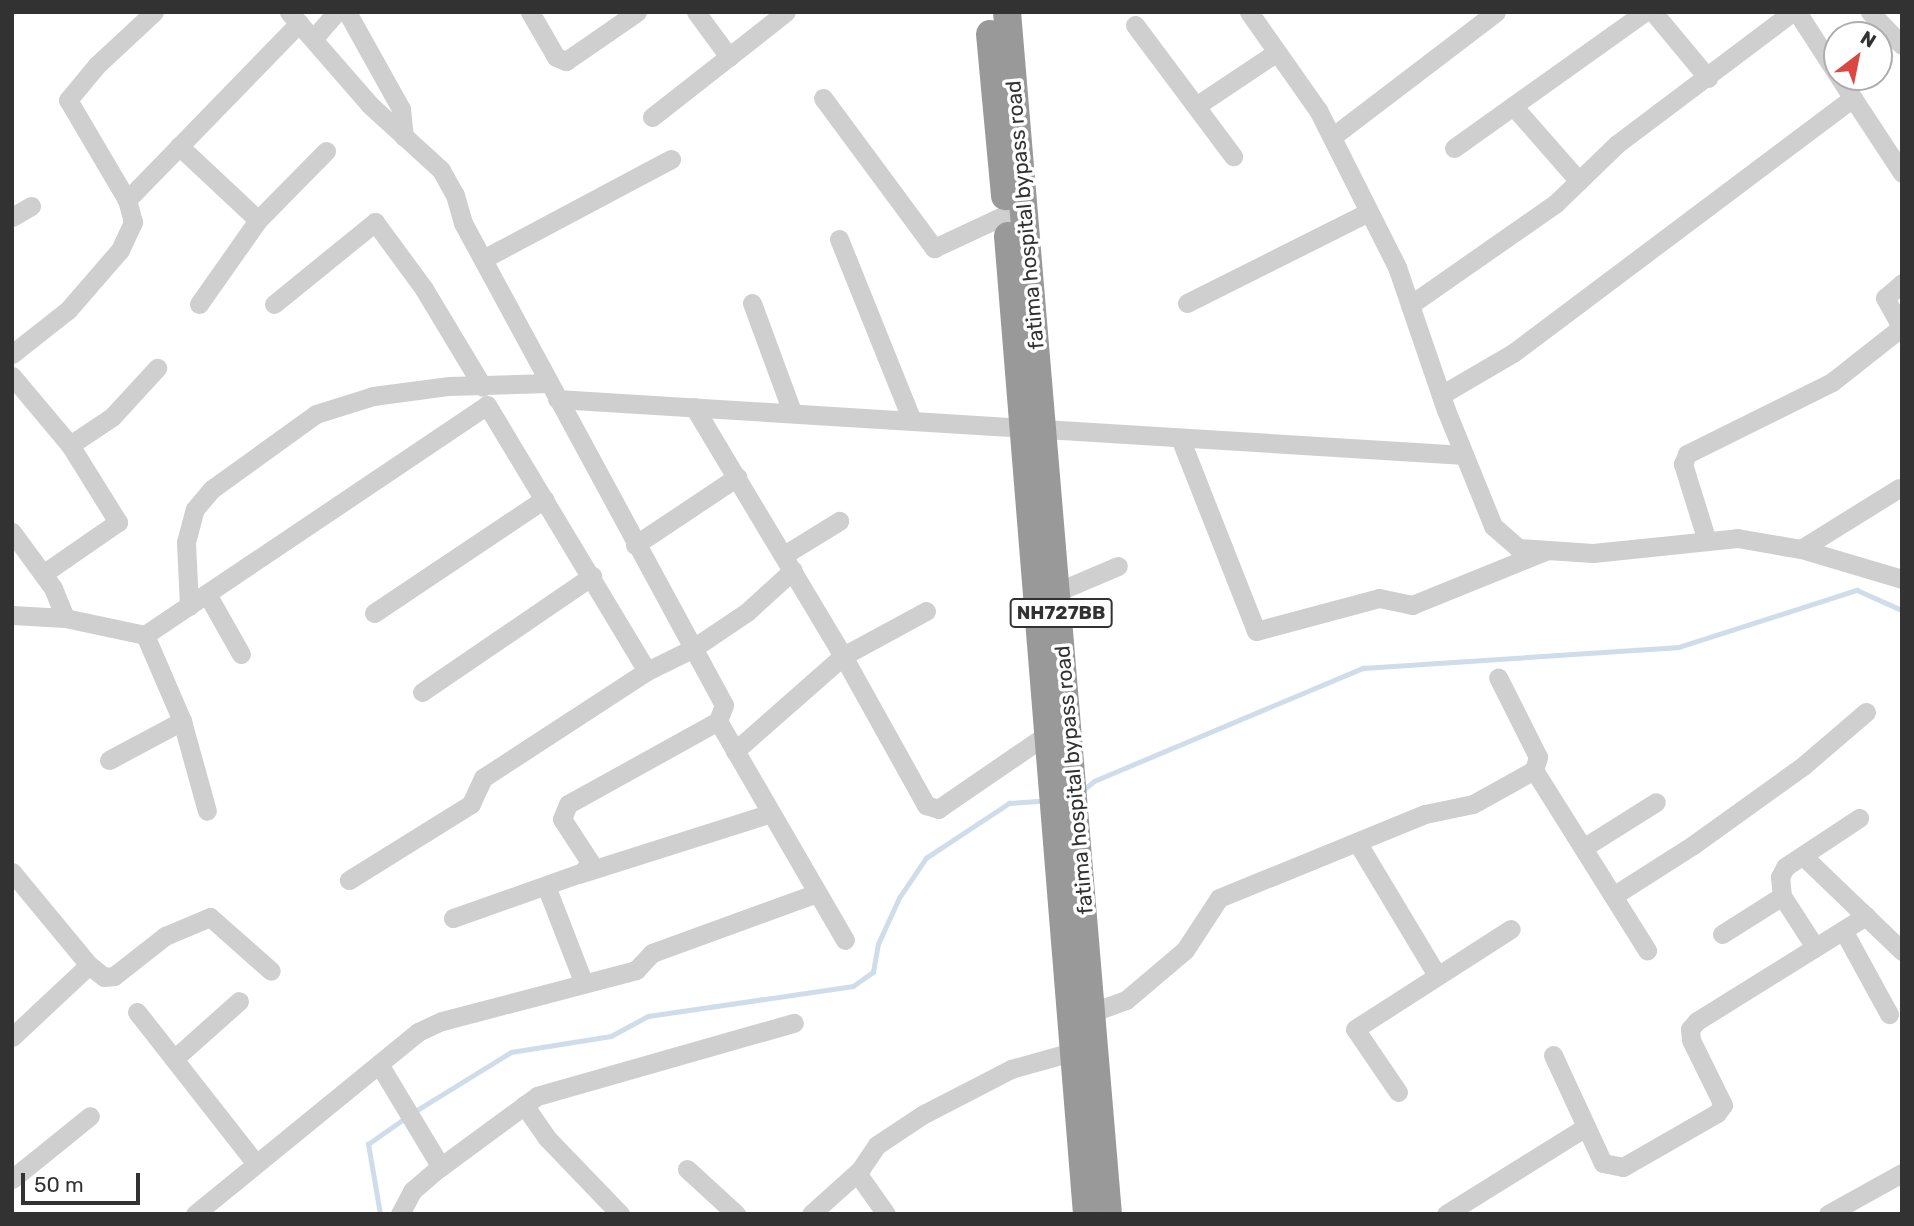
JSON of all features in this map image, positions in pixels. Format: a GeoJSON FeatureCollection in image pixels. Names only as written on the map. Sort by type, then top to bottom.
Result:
{"type":"FeatureCollection","features":[{"type":"Feature","properties":{"kind":"highway","name":"fatima hospital bypass road"},"geometry":{"type":"LineString","coordinates":[[988,12],[1007,214],[1033,428],[1059,591],[1046,735],[1084,1049],[1108,1214]]}},
{"type":"Feature","properties":{"kind":"highway","name":"fatima hospital bypass road"},"geometry":{"type":"LineString","coordinates":[[1007,12],[1033,428],[1053,654],[1093,1012],[1084,1049],[1087,1214]]}},
{"type":"Feature","properties":{"kind":"street"},"geometry":{"type":"LineString","coordinates":[[12,354],[68,310],[120,250],[133,222],[127,200],[68,100],[97,65],[154,12]]}},
{"type":"Feature","properties":{"kind":"street"},"geometry":{"type":"LineString","coordinates":[[314,38],[337,12]]}},
{"type":"Feature","properties":{"kind":"street"},"geometry":{"type":"LineString","coordinates":[[347,12],[401,109],[404,137]]}},
{"type":"Feature","properties":{"kind":"street"},"geometry":{"type":"LineString","coordinates":[[530,12],[556,57],[566,61],[637,12]]}},
{"type":"Feature","properties":{"kind":"street"},"geometry":{"type":"LineString","coordinates":[[696,12],[729,57]]}},
{"type":"Feature","properties":{"kind":"street"},"geometry":{"type":"LineString","coordinates":[[652,117],[729,57],[765,19],[786,12]]}},
{"type":"Feature","properties":{"kind":"street"},"geometry":{"type":"LineString","coordinates":[[1249,12],[1332,137],[1397,267],[1441,395],[1493,526],[1518,548],[1593,553],[1737,538],[1801,549],[1902,579]]}},
{"type":"Feature","properties":{"kind":"street"},"geometry":{"type":"LineString","coordinates":[[1332,137],[1496,12]]}},
{"type":"Feature","properties":{"kind":"street"},"geometry":{"type":"LineString","coordinates":[[1454,148],[1645,12]]}},
{"type":"Feature","properties":{"kind":"street"},"geometry":{"type":"LineString","coordinates":[[1653,12],[1708,78]]}},
{"type":"Feature","properties":{"kind":"street"},"geometry":{"type":"LineString","coordinates":[[1409,306],[1556,203],[1617,144],[1794,12],[1823,54]]}},
{"type":"Feature","properties":{"kind":"street"},"geometry":{"type":"LineString","coordinates":[[1870,12],[1901,42]]}},
{"type":"Feature","properties":{"kind":"street"},"geometry":{"type":"LineString","coordinates":[[127,200],[294,17],[404,137],[441,170],[483,259],[635,545],[724,705],[718,721],[568,804],[562,819],[590,862],[575,876]]}},
{"type":"Feature","properties":{"kind":"street"},"geometry":{"type":"LineString","coordinates":[[1135,25],[1233,156]]}},
{"type":"Feature","properties":{"kind":"street"},"geometry":{"type":"LineString","coordinates":[[1196,106],[1277,52]]}},
{"type":"Feature","properties":{"kind":"street"},"geometry":{"type":"LineString","coordinates":[[1848,91],[1902,173]]}},
{"type":"Feature","properties":{"kind":"street"},"geometry":{"type":"LineString","coordinates":[[823,98],[934,248],[1007,214]]}},
{"type":"Feature","properties":{"kind":"street"},"geometry":{"type":"LineString","coordinates":[[1441,395],[1513,353],[1853,98]]}},
{"type":"Feature","properties":{"kind":"street"},"geometry":{"type":"LineString","coordinates":[[1513,106],[1579,181]]}},
{"type":"Feature","properties":{"kind":"street"},"geometry":{"type":"LineString","coordinates":[[178,146],[258,220]]}},
{"type":"Feature","properties":{"kind":"street"},"geometry":{"type":"LineString","coordinates":[[199,304],[258,220],[326,151]]}},
{"type":"Feature","properties":{"kind":"street"},"geometry":{"type":"LineString","coordinates":[[483,259],[671,159]]}},
{"type":"Feature","properties":{"kind":"street"},"geometry":{"type":"LineString","coordinates":[[12,217],[31,206]]}},
{"type":"Feature","properties":{"kind":"street"},"geometry":{"type":"LineString","coordinates":[[1187,303],[1369,212]]}},
{"type":"Feature","properties":{"kind":"street"},"geometry":{"type":"LineString","coordinates":[[274,304],[375,222],[424,289],[481,393],[647,670]]}},
{"type":"Feature","properties":{"kind":"street"},"geometry":{"type":"LineString","coordinates":[[839,239],[911,418]]}},
{"type":"Feature","properties":{"kind":"street"},"geometry":{"type":"LineString","coordinates":[[1707,541],[1684,458],[1825,387],[1887,339],[1899,327],[1885,299],[1902,283]]}},
{"type":"Feature","properties":{"kind":"street"},"geometry":{"type":"LineString","coordinates":[[752,303],[792,412]]}},
{"type":"Feature","properties":{"kind":"street"},"geometry":{"type":"LineString","coordinates":[[70,446],[112,417],[157,368]]}},
{"type":"Feature","properties":{"kind":"street"},"geometry":{"type":"LineString","coordinates":[[12,376],[70,446],[118,522],[43,574]]}},
{"type":"Feature","properties":{"kind":"street"},"geometry":{"type":"LineString","coordinates":[[189,606],[186,542],[195,509],[212,489],[262,450],[316,414],[340,405],[449,386],[481,393],[553,391],[694,407],[911,418],[1465,456]]}},
{"type":"Feature","properties":{"kind":"street"},"geometry":{"type":"LineString","coordinates":[[12,615],[65,618],[145,635],[207,594],[481,393]]}},
{"type":"Feature","properties":{"kind":"street"},"geometry":{"type":"LineString","coordinates":[[694,407],[843,656],[931,810],[939,809],[1046,735]]}},
{"type":"Feature","properties":{"kind":"street"},"geometry":{"type":"LineString","coordinates":[[1180,438],[1256,631],[1378,598],[1412,605],[1549,550]]}},
{"type":"Feature","properties":{"kind":"street"},"geometry":{"type":"LineString","coordinates":[[635,545],[737,477]]}},
{"type":"Feature","properties":{"kind":"street"},"geometry":{"type":"LineString","coordinates":[[1801,549],[1899,488]]}},
{"type":"Feature","properties":{"kind":"street"},"geometry":{"type":"LineString","coordinates":[[374,613],[544,499]]}},
{"type":"Feature","properties":{"kind":"street"},"geometry":{"type":"LineString","coordinates":[[349,880],[471,804],[483,778],[647,670],[692,649],[747,612],[788,563],[839,521]]}},
{"type":"Feature","properties":{"kind":"street"},"geometry":{"type":"LineString","coordinates":[[12,533],[43,574],[65,618]]}},
{"type":"Feature","properties":{"kind":"street"},"geometry":{"type":"LineString","coordinates":[[1059,591],[1118,566]]}},
{"type":"Feature","properties":{"kind":"street"},"geometry":{"type":"LineString","coordinates":[[422,692],[592,576]]}},
{"type":"Feature","properties":{"kind":"street"},"geometry":{"type":"LineString","coordinates":[[207,594],[240,654]]}},
{"type":"Feature","properties":{"kind":"street"},"geometry":{"type":"LineString","coordinates":[[735,751],[843,656],[926,611]]}},
{"type":"Feature","properties":{"kind":"street"},"geometry":{"type":"LineString","coordinates":[[145,635],[181,721],[207,811]]}},
{"type":"Feature","properties":{"kind":"street"},"geometry":{"type":"LineString","coordinates":[[1498,677],[1538,757],[1535,770],[1647,950]]}},
{"type":"Feature","properties":{"kind":"street"},"geometry":{"type":"LineString","coordinates":[[1613,896],[1693,845],[1803,766],[1866,712]]}},
{"type":"Feature","properties":{"kind":"street"},"geometry":{"type":"LineString","coordinates":[[109,760],[181,721]]}},
{"type":"Feature","properties":{"kind":"street"},"geometry":{"type":"LineString","coordinates":[[718,721],[845,940]]}},
{"type":"Feature","properties":{"kind":"street"},"geometry":{"type":"LineString","coordinates":[[1093,1012],[1126,1000],[1185,950],[1213,902],[1425,814],[1473,804],[1535,770]]}},
{"type":"Feature","properties":{"kind":"street"},"geometry":{"type":"LineString","coordinates":[[1583,848],[1656,803]]}},
{"type":"Feature","properties":{"kind":"street"},"geometry":{"type":"LineString","coordinates":[[453,918],[771,813]]}},
{"type":"Feature","properties":{"kind":"street"},"geometry":{"type":"LineString","coordinates":[[1815,947],[1782,896],[1781,871],[1859,818]]}},
{"type":"Feature","properties":{"kind":"street"},"geometry":{"type":"LineString","coordinates":[[1357,842],[1437,975]]}},
{"type":"Feature","properties":{"kind":"street"},"geometry":{"type":"LineString","coordinates":[[1802,856],[1902,951]]}},
{"type":"Feature","properties":{"kind":"street"},"geometry":{"type":"LineString","coordinates":[[12,872],[89,965],[104,977],[114,976],[165,936],[210,917],[271,971]]}},
{"type":"Feature","properties":{"kind":"street"},"geometry":{"type":"LineString","coordinates":[[546,886],[584,984]]}},
{"type":"Feature","properties":{"kind":"street"},"geometry":{"type":"LineString","coordinates":[[195,1214],[379,1064],[400,1043],[442,1021],[636,970],[652,953],[817,893]]}},
{"type":"Feature","properties":{"kind":"street"},"geometry":{"type":"LineString","coordinates":[[1722,934],[1782,896]]}},
{"type":"Feature","properties":{"kind":"street"},"geometry":{"type":"LineString","coordinates":[[1553,1055],[1603,1163],[1623,1167],[1717,1113],[1722,1096],[1691,1040],[1690,1029],[1866,916]]}},
{"type":"Feature","properties":{"kind":"street"},"geometry":{"type":"LineString","coordinates":[[1398,1092],[1355,1029],[1511,929]]}},
{"type":"Feature","properties":{"kind":"street"},"geometry":{"type":"LineString","coordinates":[[1843,930],[1889,1014]]}},
{"type":"Feature","properties":{"kind":"street"},"geometry":{"type":"LineString","coordinates":[[12,1037],[89,965]]}},
{"type":"Feature","properties":{"kind":"street"},"geometry":{"type":"LineString","coordinates":[[174,1059],[240,1001]]}},
{"type":"Feature","properties":{"kind":"street"},"geometry":{"type":"LineString","coordinates":[[137,1012],[256,1164]]}},
{"type":"Feature","properties":{"kind":"street"},"geometry":{"type":"LineString","coordinates":[[400,1214],[412,1191],[441,1167],[524,1105],[564,1085],[794,1023]]}},
{"type":"Feature","properties":{"kind":"street"},"geometry":{"type":"LineString","coordinates":[[811,1214],[857,1173],[877,1145],[922,1115],[1011,1069],[1084,1049]]}},
{"type":"Feature","properties":{"kind":"street"},"geometry":{"type":"LineString","coordinates":[[379,1064],[441,1167]]}},
{"type":"Feature","properties":{"kind":"street"},"geometry":{"type":"LineString","coordinates":[[524,1105],[546,1137],[620,1214]]}},
{"type":"Feature","properties":{"kind":"street"},"geometry":{"type":"LineString","coordinates":[[12,1179],[90,1116]]}},
{"type":"Feature","properties":{"kind":"street"},"geometry":{"type":"LineString","coordinates":[[1446,1214],[1586,1127]]}},
{"type":"Feature","properties":{"kind":"street"},"geometry":{"type":"LineString","coordinates":[[687,1169],[736,1214]]}},
{"type":"Feature","properties":{"kind":"street"},"geometry":{"type":"LineString","coordinates":[[857,1173],[887,1214]]}},
{"type":"Feature","properties":{"kind":"street"},"geometry":{"type":"LineString","coordinates":[[1828,1214],[1902,1173]]}},
{"type":"Feature","properties":{"kind":"waterway"},"geometry":{"type":"LineString","coordinates":[[1083,790],[1094,781],[1363,668],[1679,647],[1857,590],[1902,610]]}},
{"type":"Feature","properties":{"kind":"waterway"},"geometry":{"type":"LineString","coordinates":[[414,1112],[511,1052],[611,1036],[648,1016],[853,986],[873,972],[878,944],[899,898],[926,858],[1009,803],[1038,801]]}},
{"type":"Feature","properties":{"kind":"waterway"},"geometry":{"type":"LineString","coordinates":[[380,1214],[368,1144],[404,1119]]}}]}
